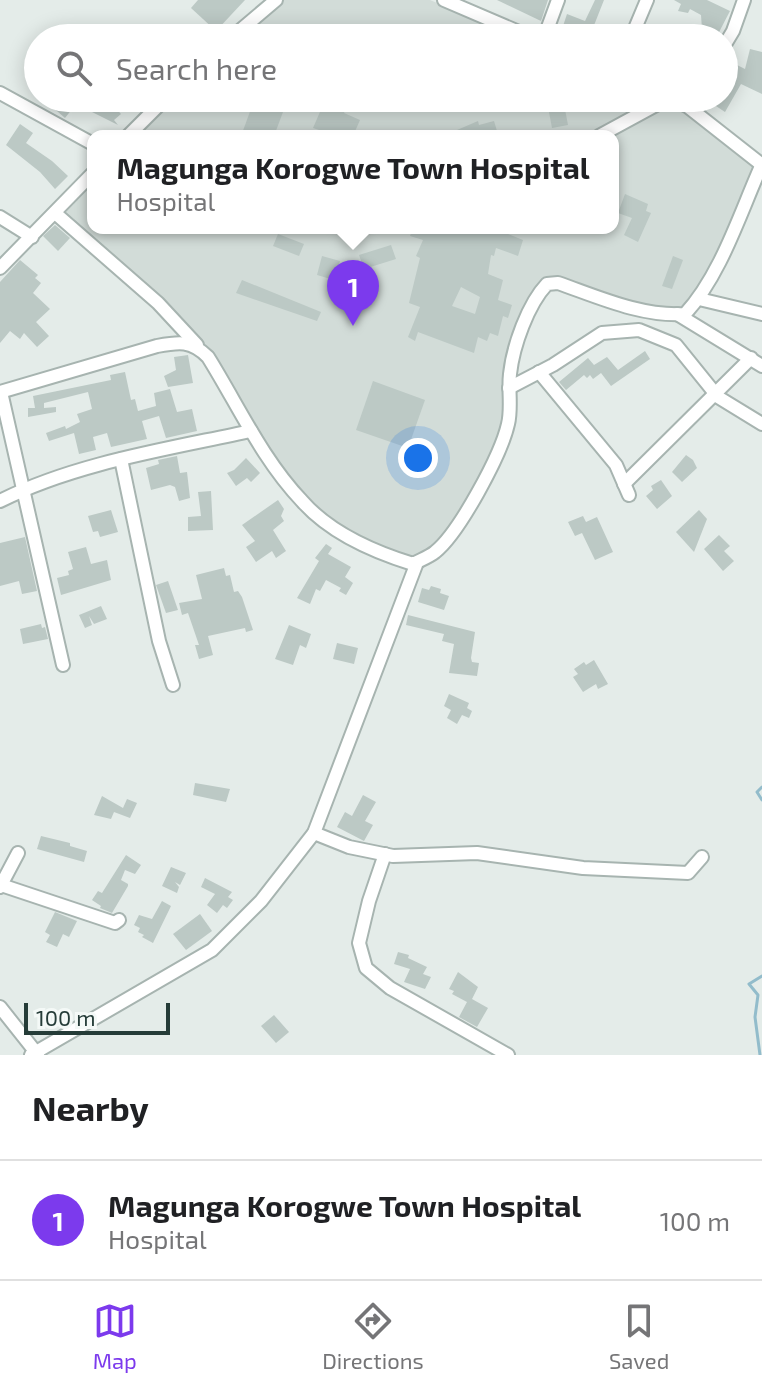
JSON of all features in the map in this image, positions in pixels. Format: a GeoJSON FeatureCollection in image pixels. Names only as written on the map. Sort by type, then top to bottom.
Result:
{"type":"FeatureCollection","features":[{"type":"Feature","properties":{"kind":"street"},"geometry":{"type":"LineString","coordinates":[[248,24],[276,0]]}},
{"type":"Feature","properties":{"kind":"street"},"geometry":{"type":"LineString","coordinates":[[444,0],[463,4],[504,24]]}},
{"type":"Feature","properties":{"kind":"street"},"geometry":{"type":"LineString","coordinates":[[549,24],[558,0]]}},
{"type":"Feature","properties":{"kind":"street"},"geometry":{"type":"LineString","coordinates":[[637,24],[647,0]]}},
{"type":"Feature","properties":{"kind":"street"},"geometry":{"type":"LineString","coordinates":[[735,24],[744,0]]}},
{"type":"Feature","properties":{"kind":"street"},"geometry":{"type":"LineString","coordinates":[[0,93],[24,106]]}},
{"type":"Feature","properties":{"kind":"street"},"geometry":{"type":"LineString","coordinates":[[35,112],[87,141]]}},
{"type":"Feature","properties":{"kind":"street"},"geometry":{"type":"LineString","coordinates":[[134,130],[152,112]]}},
{"type":"Feature","properties":{"kind":"street"},"geometry":{"type":"LineString","coordinates":[[610,130],[644,112]]}},
{"type":"Feature","properties":{"kind":"street"},"geometry":{"type":"LineString","coordinates":[[413,564],[436,552],[466,512],[490,470],[509,423],[510,372],[528,312],[547,284],[558,283],[629,307],[665,315],[685,314],[699,299],[762,165],[701,112]]}},
{"type":"Feature","properties":{"kind":"street"},"geometry":{"type":"LineString","coordinates":[[0,268],[87,179]]}},
{"type":"Feature","properties":{"kind":"street"},"geometry":{"type":"LineString","coordinates":[[0,1007],[35,1054],[212,950],[261,901],[314,833],[416,565],[368,548],[303,503],[251,431],[208,357],[158,303],[55,213]]}},
{"type":"Feature","properties":{"kind":"street"},"geometry":{"type":"LineString","coordinates":[[0,217],[32,237]]}},
{"type":"Feature","properties":{"kind":"street"},"geometry":{"type":"LineString","coordinates":[[699,299],[762,314]]}},
{"type":"Feature","properties":{"kind":"street"},"geometry":{"type":"LineString","coordinates":[[539,372],[616,465],[626,489],[716,394],[756,362],[677,314]]}},
{"type":"Feature","properties":{"kind":"street"},"geometry":{"type":"LineString","coordinates":[[509,388],[602,333],[639,330],[676,345],[716,394],[762,424]]}},
{"type":"Feature","properties":{"kind":"street"},"geometry":{"type":"LineString","coordinates":[[63,665],[1,392],[157,346],[175,343],[197,345]]}},
{"type":"Feature","properties":{"kind":"street"},"geometry":{"type":"LineString","coordinates":[[0,501],[23,489],[121,459],[251,431]]}},
{"type":"Feature","properties":{"kind":"street"},"geometry":{"type":"LineString","coordinates":[[121,459],[159,641],[173,685]]}},
{"type":"Feature","properties":{"kind":"street"},"geometry":{"type":"LineString","coordinates":[[314,833],[349,847],[385,854],[477,853],[583,868],[688,873],[702,857]]}},
{"type":"Feature","properties":{"kind":"street"},"geometry":{"type":"LineString","coordinates":[[18,853],[0,886],[115,923],[119,920]]}},
{"type":"Feature","properties":{"kind":"street"},"geometry":{"type":"LineString","coordinates":[[385,854],[359,943],[366,968],[390,988],[508,1055]]}},
{"type":"Feature","properties":{"kind":"shaded area"},"geometry":{"type":"Polygon","coordinates":[[[284,0],[430,0],[487,24],[256,24],[284,0]]]}},
{"type":"Feature","properties":{"kind":"shaded area"},"geometry":{"type":"Polygon","coordinates":[[[161,112],[685,112],[756,167],[710,269],[683,310],[665,311],[545,280],[532,293],[523,311],[504,422],[486,468],[463,509],[433,548],[413,559],[370,544],[306,500],[270,453],[211,354],[161,299],[62,213],[87,186],[87,234],[619,234],[619,130],[142,130],[161,112]]]}},
{"type":"Feature","properties":{"kind":"building"},"geometry":{"type":"Polygon","coordinates":[[[198,0],[245,0],[223,24],[208,24],[191,8],[198,0]]]}},
{"type":"Feature","properties":{"kind":"building"},"geometry":{"type":"Polygon","coordinates":[[[497,0],[548,0],[541,21],[497,0]]]}},
{"type":"Feature","properties":{"kind":"building"},"geometry":{"type":"Polygon","coordinates":[[[595,0],[604,0],[595,24],[564,24],[567,14],[585,21],[595,0]]]}},
{"type":"Feature","properties":{"kind":"building"},"geometry":{"type":"Polygon","coordinates":[[[674,0],[707,0],[730,11],[723,24],[702,24],[701,15],[690,9],[688,13],[678,11],[681,4],[674,0]]]}},
{"type":"Feature","properties":{"kind":"building"},"geometry":{"type":"Polygon","coordinates":[[[750,49],[762,52],[762,94],[741,84],[738,89],[738,66],[745,69],[750,49]]]}},
{"type":"Feature","properties":{"kind":"building"},"geometry":{"type":"Polygon","coordinates":[[[92,112],[119,112],[121,114],[114,120],[118,125],[92,112]]]}},
{"type":"Feature","properties":{"kind":"building"},"geometry":{"type":"Polygon","coordinates":[[[250,112],[283,112],[276,130],[243,130],[250,112]]]}},
{"type":"Feature","properties":{"kind":"building"},"geometry":{"type":"Polygon","coordinates":[[[320,112],[344,112],[360,120],[356,130],[313,128],[320,112]]]}},
{"type":"Feature","properties":{"kind":"building"},"geometry":{"type":"Polygon","coordinates":[[[549,112],[566,112],[568,125],[552,128],[549,112]]]}},
{"type":"Feature","properties":{"kind":"building"},"geometry":{"type":"Polygon","coordinates":[[[478,121],[479,125],[494,121],[497,130],[457,130],[478,121]]]}},
{"type":"Feature","properties":{"kind":"building"},"geometry":{"type":"Polygon","coordinates":[[[20,124],[33,133],[26,143],[68,176],[55,189],[40,172],[6,145],[20,124]]]}},
{"type":"Feature","properties":{"kind":"building"},"geometry":{"type":"Polygon","coordinates":[[[625,194],[648,204],[646,211],[651,213],[638,242],[624,235],[632,218],[619,213],[625,194]]]}},
{"type":"Feature","properties":{"kind":"building"},"geometry":{"type":"Polygon","coordinates":[[[55,225],[70,238],[58,251],[43,236],[55,225]]]}},
{"type":"Feature","properties":{"kind":"building"},"geometry":{"type":"Polygon","coordinates":[[[278,234],[304,244],[299,256],[273,246],[278,234]]]}},
{"type":"Feature","properties":{"kind":"building"},"geometry":{"type":"Polygon","coordinates":[[[411,234],[508,234],[523,240],[518,256],[496,248],[494,256],[491,255],[488,274],[503,280],[498,300],[512,305],[508,318],[503,316],[498,336],[490,333],[487,341],[478,337],[474,353],[418,332],[415,341],[408,337],[420,307],[409,303],[420,258],[416,256],[423,240],[411,234]],[[461,287],[452,306],[475,314],[480,297],[461,287]]]}},
{"type":"Feature","properties":{"kind":"building"},"geometry":{"type":"Polygon","coordinates":[[[391,245],[396,259],[364,269],[359,255],[391,245]]]}},
{"type":"Feature","properties":{"kind":"building"},"geometry":{"type":"Polygon","coordinates":[[[322,256],[340,261],[334,280],[317,275],[322,256]]]}},
{"type":"Feature","properties":{"kind":"building"},"geometry":{"type":"Polygon","coordinates":[[[673,256],[683,260],[672,289],[662,286],[673,256]]]}},
{"type":"Feature","properties":{"kind":"building"},"geometry":{"type":"Polygon","coordinates":[[[20,260],[38,275],[35,278],[41,283],[33,293],[50,309],[36,322],[49,336],[37,347],[24,333],[20,339],[10,331],[0,343],[0,282],[20,260]]]}},
{"type":"Feature","properties":{"kind":"building"},"geometry":{"type":"Polygon","coordinates":[[[242,280],[321,312],[317,321],[236,293],[242,280]]]}},
{"type":"Feature","properties":{"kind":"building"},"geometry":{"type":"Polygon","coordinates":[[[645,351],[650,359],[611,386],[601,373],[593,379],[590,375],[587,378],[584,375],[566,390],[559,382],[588,358],[594,365],[607,357],[618,370],[645,351]]]}},
{"type":"Feature","properties":{"kind":"building"},"geometry":{"type":"Polygon","coordinates":[[[188,355],[193,383],[168,387],[164,376],[176,370],[174,357],[188,355]]]}},
{"type":"Feature","properties":{"kind":"building"},"geometry":{"type":"Polygon","coordinates":[[[125,372],[131,400],[135,399],[138,411],[156,406],[154,393],[170,389],[177,412],[192,409],[197,431],[166,438],[159,416],[142,421],[147,439],[111,447],[107,433],[93,437],[96,450],[79,454],[74,433],[49,441],[46,433],[80,422],[77,414],[92,409],[88,392],[44,403],[44,408],[56,407],[56,412],[28,417],[28,408],[35,408],[33,396],[111,380],[110,375],[125,372]]]}},
{"type":"Feature","properties":{"kind":"building"},"geometry":{"type":"Polygon","coordinates":[[[373,381],[425,400],[408,448],[356,430],[373,381]]]}},
{"type":"Feature","properties":{"kind":"building"},"geometry":{"type":"Polygon","coordinates":[[[686,455],[697,468],[682,482],[672,472],[686,455]]]}},
{"type":"Feature","properties":{"kind":"building"},"geometry":{"type":"Polygon","coordinates":[[[177,456],[180,473],[187,472],[190,498],[179,501],[175,487],[170,485],[151,490],[146,468],[159,464],[158,460],[177,456]]]}},
{"type":"Feature","properties":{"kind":"building"},"geometry":{"type":"Polygon","coordinates":[[[246,458],[260,473],[251,482],[247,478],[236,486],[227,473],[246,458]]]}},
{"type":"Feature","properties":{"kind":"building"},"geometry":{"type":"Polygon","coordinates":[[[661,480],[672,496],[657,509],[646,496],[653,490],[651,486],[661,480]]]}},
{"type":"Feature","properties":{"kind":"building"},"geometry":{"type":"Polygon","coordinates":[[[211,491],[213,530],[188,531],[188,517],[201,516],[198,492],[211,491]]]}},
{"type":"Feature","properties":{"kind":"building"},"geometry":{"type":"Polygon","coordinates":[[[278,500],[284,509],[281,516],[284,521],[273,530],[286,551],[276,558],[272,551],[256,562],[246,547],[255,541],[242,525],[278,500]]]}},
{"type":"Feature","properties":{"kind":"building"},"geometry":{"type":"Polygon","coordinates":[[[111,510],[118,532],[100,537],[98,531],[93,532],[88,516],[111,510]]]}},
{"type":"Feature","properties":{"kind":"building"},"geometry":{"type":"Polygon","coordinates":[[[699,510],[707,519],[694,552],[676,532],[699,510]]]}},
{"type":"Feature","properties":{"kind":"building"},"geometry":{"type":"Polygon","coordinates":[[[583,516],[586,522],[597,517],[613,552],[595,560],[582,533],[575,536],[568,522],[583,516]]]}},
{"type":"Feature","properties":{"kind":"building"},"geometry":{"type":"Polygon","coordinates":[[[719,535],[730,546],[724,551],[734,561],[723,571],[704,549],[719,535]]]}},
{"type":"Feature","properties":{"kind":"building"},"geometry":{"type":"Polygon","coordinates":[[[25,537],[37,591],[22,594],[19,581],[0,586],[0,543],[25,537]]]}},
{"type":"Feature","properties":{"kind":"building"},"geometry":{"type":"Polygon","coordinates":[[[326,544],[332,548],[328,554],[351,567],[345,577],[353,583],[346,595],[339,591],[341,588],[326,580],[320,591],[316,589],[310,604],[297,598],[319,561],[315,558],[326,544]]]}},
{"type":"Feature","properties":{"kind":"building"},"geometry":{"type":"Polygon","coordinates":[[[86,547],[91,564],[107,560],[111,580],[61,595],[57,578],[69,575],[68,571],[73,569],[68,552],[86,547]]]}},
{"type":"Feature","properties":{"kind":"building"},"geometry":{"type":"Polygon","coordinates":[[[224,568],[226,576],[230,575],[234,592],[238,591],[242,597],[253,630],[246,632],[245,628],[208,636],[213,655],[199,659],[195,645],[199,645],[188,613],[182,615],[179,603],[202,599],[196,575],[224,568]]]}},
{"type":"Feature","properties":{"kind":"building"},"geometry":{"type":"Polygon","coordinates":[[[168,581],[178,610],[166,613],[156,585],[168,581]]]}},
{"type":"Feature","properties":{"kind":"building"},"geometry":{"type":"Polygon","coordinates":[[[431,586],[449,596],[444,610],[418,602],[422,588],[429,590],[431,586]]]}},
{"type":"Feature","properties":{"kind":"building"},"geometry":{"type":"Polygon","coordinates":[[[101,606],[107,619],[94,624],[89,616],[92,625],[85,628],[79,615],[101,606]]]}},
{"type":"Feature","properties":{"kind":"building"},"geometry":{"type":"Polygon","coordinates":[[[408,615],[475,632],[471,658],[472,662],[479,663],[477,676],[449,673],[454,644],[442,641],[444,634],[406,625],[408,615]]]}},
{"type":"Feature","properties":{"kind":"building"},"geometry":{"type":"Polygon","coordinates":[[[41,624],[48,639],[23,644],[20,629],[41,624]]]}},
{"type":"Feature","properties":{"kind":"building"},"geometry":{"type":"Polygon","coordinates":[[[289,625],[311,634],[306,648],[300,645],[293,665],[275,659],[289,625]]]}},
{"type":"Feature","properties":{"kind":"building"},"geometry":{"type":"Polygon","coordinates":[[[337,643],[358,648],[354,664],[333,659],[337,643]]]}},
{"type":"Feature","properties":{"kind":"building"},"geometry":{"type":"Polygon","coordinates":[[[594,660],[608,684],[598,689],[596,684],[583,692],[573,677],[578,674],[574,669],[594,660]]]}},
{"type":"Feature","properties":{"kind":"building"},"geometry":{"type":"Polygon","coordinates":[[[449,694],[469,703],[467,708],[472,711],[469,718],[462,715],[457,724],[447,718],[451,710],[444,706],[449,694]]]}},
{"type":"Feature","properties":{"kind":"building"},"geometry":{"type":"Polygon","coordinates":[[[195,783],[230,789],[226,802],[193,795],[195,783]]]}},
{"type":"Feature","properties":{"kind":"building"},"geometry":{"type":"Polygon","coordinates":[[[363,795],[376,802],[365,821],[373,825],[364,841],[337,827],[345,812],[352,816],[363,795]]]}},
{"type":"Feature","properties":{"kind":"building"},"geometry":{"type":"Polygon","coordinates":[[[102,796],[123,808],[127,799],[137,803],[130,818],[114,812],[111,819],[94,815],[102,796]]]}},
{"type":"Feature","properties":{"kind":"building"},"geometry":{"type":"Polygon","coordinates":[[[41,836],[87,851],[84,862],[37,849],[41,836]]]}},
{"type":"Feature","properties":{"kind":"building"},"geometry":{"type":"Polygon","coordinates":[[[126,855],[141,865],[135,874],[125,870],[121,880],[128,886],[112,913],[92,900],[98,891],[102,893],[126,855]]]}},
{"type":"Feature","properties":{"kind":"building"},"geometry":{"type":"Polygon","coordinates":[[[171,867],[186,873],[180,885],[175,882],[179,887],[177,893],[162,886],[171,867]]]}},
{"type":"Feature","properties":{"kind":"building"},"geometry":{"type":"Polygon","coordinates":[[[205,878],[232,892],[228,897],[233,900],[227,908],[223,905],[217,913],[207,905],[215,894],[201,887],[205,878]]]}},
{"type":"Feature","properties":{"kind":"building"},"geometry":{"type":"Polygon","coordinates":[[[162,901],[171,906],[153,943],[142,937],[144,935],[138,932],[140,928],[134,925],[139,915],[152,919],[162,901]]]}},
{"type":"Feature","properties":{"kind":"building"},"geometry":{"type":"Polygon","coordinates":[[[55,912],[77,921],[69,937],[63,934],[57,947],[46,942],[50,935],[45,932],[55,912]]]}},
{"type":"Feature","properties":{"kind":"building"},"geometry":{"type":"Polygon","coordinates":[[[200,914],[212,931],[186,950],[173,934],[200,914]]]}},
{"type":"Feature","properties":{"kind":"building"},"geometry":{"type":"Polygon","coordinates":[[[398,952],[427,967],[423,974],[431,977],[425,989],[404,982],[410,969],[394,964],[398,952]]]}},
{"type":"Feature","properties":{"kind":"building"},"geometry":{"type":"Polygon","coordinates":[[[458,972],[478,987],[472,999],[488,1008],[477,1027],[459,1017],[467,1002],[449,989],[458,972]]]}},
{"type":"Feature","properties":{"kind":"building"},"geometry":{"type":"Polygon","coordinates":[[[274,1015],[289,1032],[276,1043],[261,1026],[274,1015]]]}},
{"type":"Feature","properties":{"kind":"waterway"},"geometry":{"type":"LineString","coordinates":[[762,787],[757,792],[762,800]]}},
{"type":"Feature","properties":{"kind":"waterway"},"geometry":{"type":"LineString","coordinates":[[760,1055],[755,1017],[758,995],[749,984],[762,976]]}},
{"type":"Feature","properties":{"kind":"place","name":"Magunga Korogwe Town Hospital"},"geometry":{"type":"Point","coordinates":[353,326]}}]}
